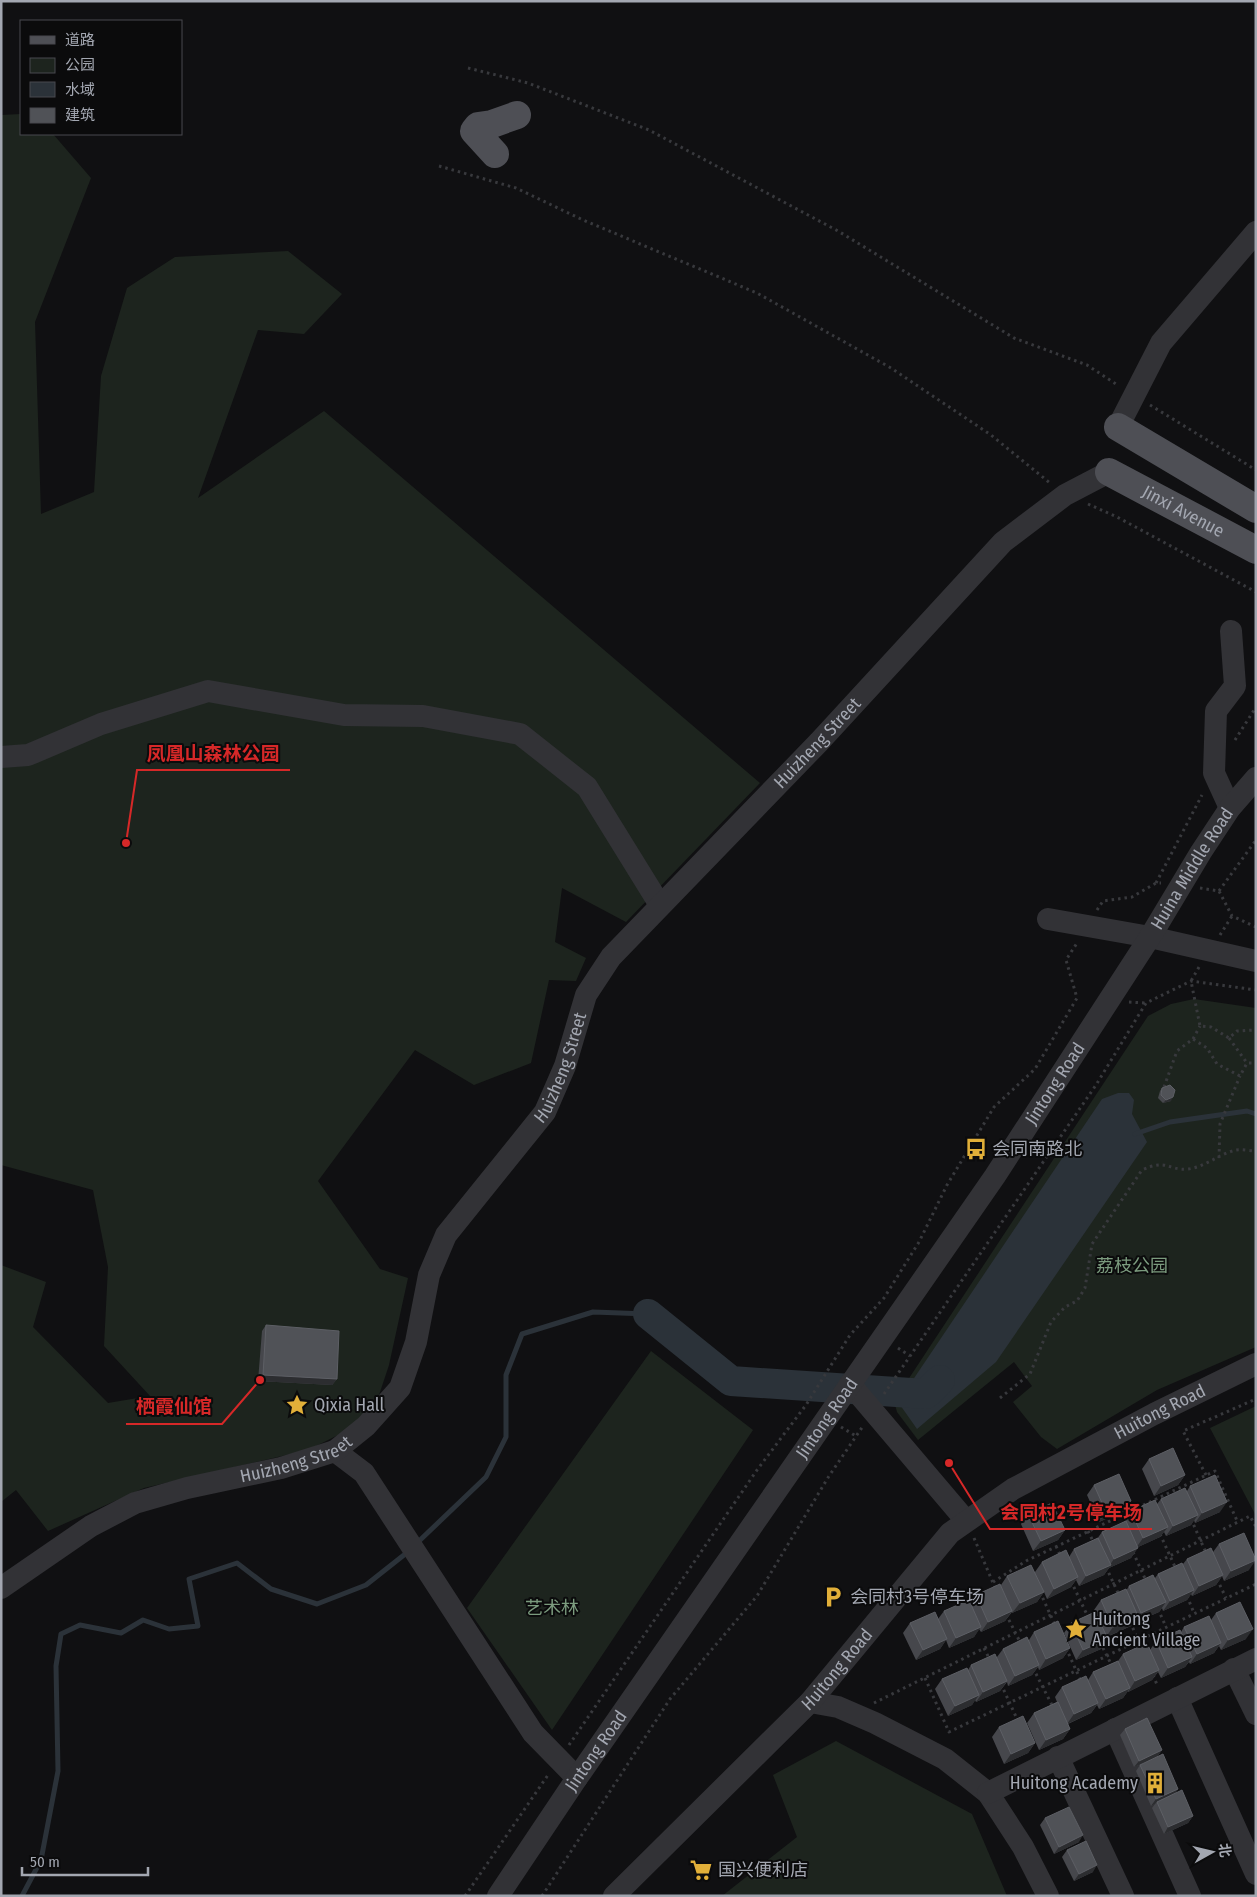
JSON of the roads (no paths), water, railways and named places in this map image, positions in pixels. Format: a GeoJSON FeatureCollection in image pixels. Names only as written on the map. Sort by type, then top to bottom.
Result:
{"type":"FeatureCollection","features":[{"type":"Feature","properties":{"kind":"main road"},"geometry":{"type":"LineString","coordinates":[[495,154],[474,131],[478,126],[492,124],[517,115]]}},
{"type":"Feature","properties":{"kind":"main road","name":"Jinxi Avenue"},"geometry":{"type":"LineString","coordinates":[[1118,427],[1256,509]]}},
{"type":"Feature","properties":{"kind":"main road","name":"Jinxi Avenue"},"geometry":{"type":"LineString","coordinates":[[1109,472],[1249,545]]}},
{"type":"Feature","properties":{"kind":"street"},"geometry":{"type":"LineString","coordinates":[[1118,427],[1161,343],[1256,232]]}},
{"type":"Feature","properties":{"kind":"street","name":"Huizheng Street"},"geometry":{"type":"LineString","coordinates":[[1,1588],[90,1526],[135,1503],[187,1488],[280,1468],[335,1451],[366,1426],[400,1388],[416,1342],[429,1275],[446,1235],[545,1112],[565,1066],[586,995],[611,957],[819,742],[1003,542],[1065,495],[1109,472]]}},
{"type":"Feature","properties":{"kind":"street"},"geometry":{"type":"LineString","coordinates":[[1230,808],[1214,773],[1216,711],[1235,686],[1231,632]]}},
{"type":"Feature","properties":{"kind":"street"},"geometry":{"type":"LineString","coordinates":[[1,757],[28,755],[101,724],[208,691],[344,715],[423,716],[520,734],[587,787],[660,905]]}},
{"type":"Feature","properties":{"kind":"street","name":"Huina Middle Road"},"geometry":{"type":"LineString","coordinates":[[1150,937],[1230,808],[1256,778]]}},
{"type":"Feature","properties":{"kind":"street"},"geometry":{"type":"LineString","coordinates":[[1048,918],[1150,937],[1256,961]]}},
{"type":"Feature","properties":{"kind":"street","name":"Jintong Road"},"geometry":{"type":"LineString","coordinates":[[498,1896],[576,1778],[996,1176],[1150,937]]}},
{"type":"Feature","properties":{"kind":"street","name":"Huitong Road"},"geometry":{"type":"LineString","coordinates":[[614,1896],[810,1702],[950,1533],[965,1519],[1013,1489],[1154,1414],[1256,1364]]}},
{"type":"Feature","properties":{"kind":"street"},"geometry":{"type":"LineString","coordinates":[[850,1384],[868,1418],[965,1519]]}},
{"type":"Feature","properties":{"kind":"street"},"geometry":{"type":"LineString","coordinates":[[335,1451],[364,1473],[533,1733],[576,1778]]}},
{"type":"Feature","properties":{"kind":"street"},"geometry":{"type":"LineString","coordinates":[[988,1793],[1256,1659]]}},
{"type":"Feature","properties":{"kind":"street"},"geometry":{"type":"LineString","coordinates":[[1234,1670],[1256,1714]]}},
{"type":"Feature","properties":{"kind":"street"},"geometry":{"type":"LineString","coordinates":[[1171,1701],[1256,1874]]}},
{"type":"Feature","properties":{"kind":"street"},"geometry":{"type":"LineString","coordinates":[[810,1702],[838,1707],[854,1713],[945,1759],[988,1793],[1023,1847],[1048,1896]]}},
{"type":"Feature","properties":{"kind":"street"},"geometry":{"type":"LineString","coordinates":[[1116,1729],[1190,1896]]}},
{"type":"Feature","properties":{"kind":"street"},"geometry":{"type":"LineString","coordinates":[[1058,1758],[1123,1896]]}},
{"type":"Feature","properties":{"kind":"water"},"geometry":{"type":"Polygon","coordinates":[[[1118,1093],[1129,1093],[1134,1100],[1132,1114],[1147,1142],[996,1362],[917,1429],[898,1402],[1102,1099],[1118,1093]]]}},
{"type":"Feature","properties":{"kind":"waterway"},"geometry":{"type":"LineString","coordinates":[[1135,1134],[1170,1122],[1247,1111],[1256,1114]]}},
{"type":"Feature","properties":{"kind":"waterway"},"geometry":{"type":"LineString","coordinates":[[417,1543],[486,1477],[506,1437],[506,1375],[522,1334],[593,1312],[648,1314]]}},
{"type":"Feature","properties":{"kind":"waterway"},"geometry":{"type":"LineString","coordinates":[[648,1314],[731,1381],[926,1394],[940,1380]]}},
{"type":"Feature","properties":{"kind":"waterway"},"geometry":{"type":"LineString","coordinates":[[22,1896],[41,1860],[58,1771],[56,1666],[61,1634],[80,1625],[121,1633],[143,1620],[169,1629],[198,1626],[189,1579],[237,1563],[271,1589],[317,1604],[366,1585],[409,1551]]}},
{"type":"Feature","properties":{"kind":"place","name":"凤凰山森林公园"},"geometry":{"type":"Point","coordinates":[126,843]}},
{"type":"Feature","properties":{"kind":"place","name":"会同南路北"},"geometry":{"type":"Point","coordinates":[976,1149]}},
{"type":"Feature","properties":{"kind":"place","name":"栖霞仙馆"},"geometry":{"type":"Point","coordinates":[260,1380]}},
{"type":"Feature","properties":{"kind":"place","name":"Qixia Hall"},"geometry":{"type":"Point","coordinates":[297,1405]}},
{"type":"Feature","properties":{"kind":"place","name":"会同村2号停车场"},"geometry":{"type":"Point","coordinates":[949,1463]}},
{"type":"Feature","properties":{"kind":"place","name":"会同村3号停车场"},"geometry":{"type":"Point","coordinates":[833,1597]}},
{"type":"Feature","properties":{"kind":"place","name":"Huitong Ancient Village"},"geometry":{"type":"Point","coordinates":[1076,1629]}},
{"type":"Feature","properties":{"kind":"place","name":"Huitong Academy"},"geometry":{"type":"Point","coordinates":[1155,1783]}},
{"type":"Feature","properties":{"kind":"place","name":"国兴便利店"},"geometry":{"type":"Point","coordinates":[701,1870]}},
{"type":"Feature","properties":{"kind":"park label","name":"荔枝公园"},"geometry":{"type":"Point","coordinates":[1132,1266]}},
{"type":"Feature","properties":{"kind":"park label","name":"艺术林"},"geometry":{"type":"Point","coordinates":[552,1608]}}]}
